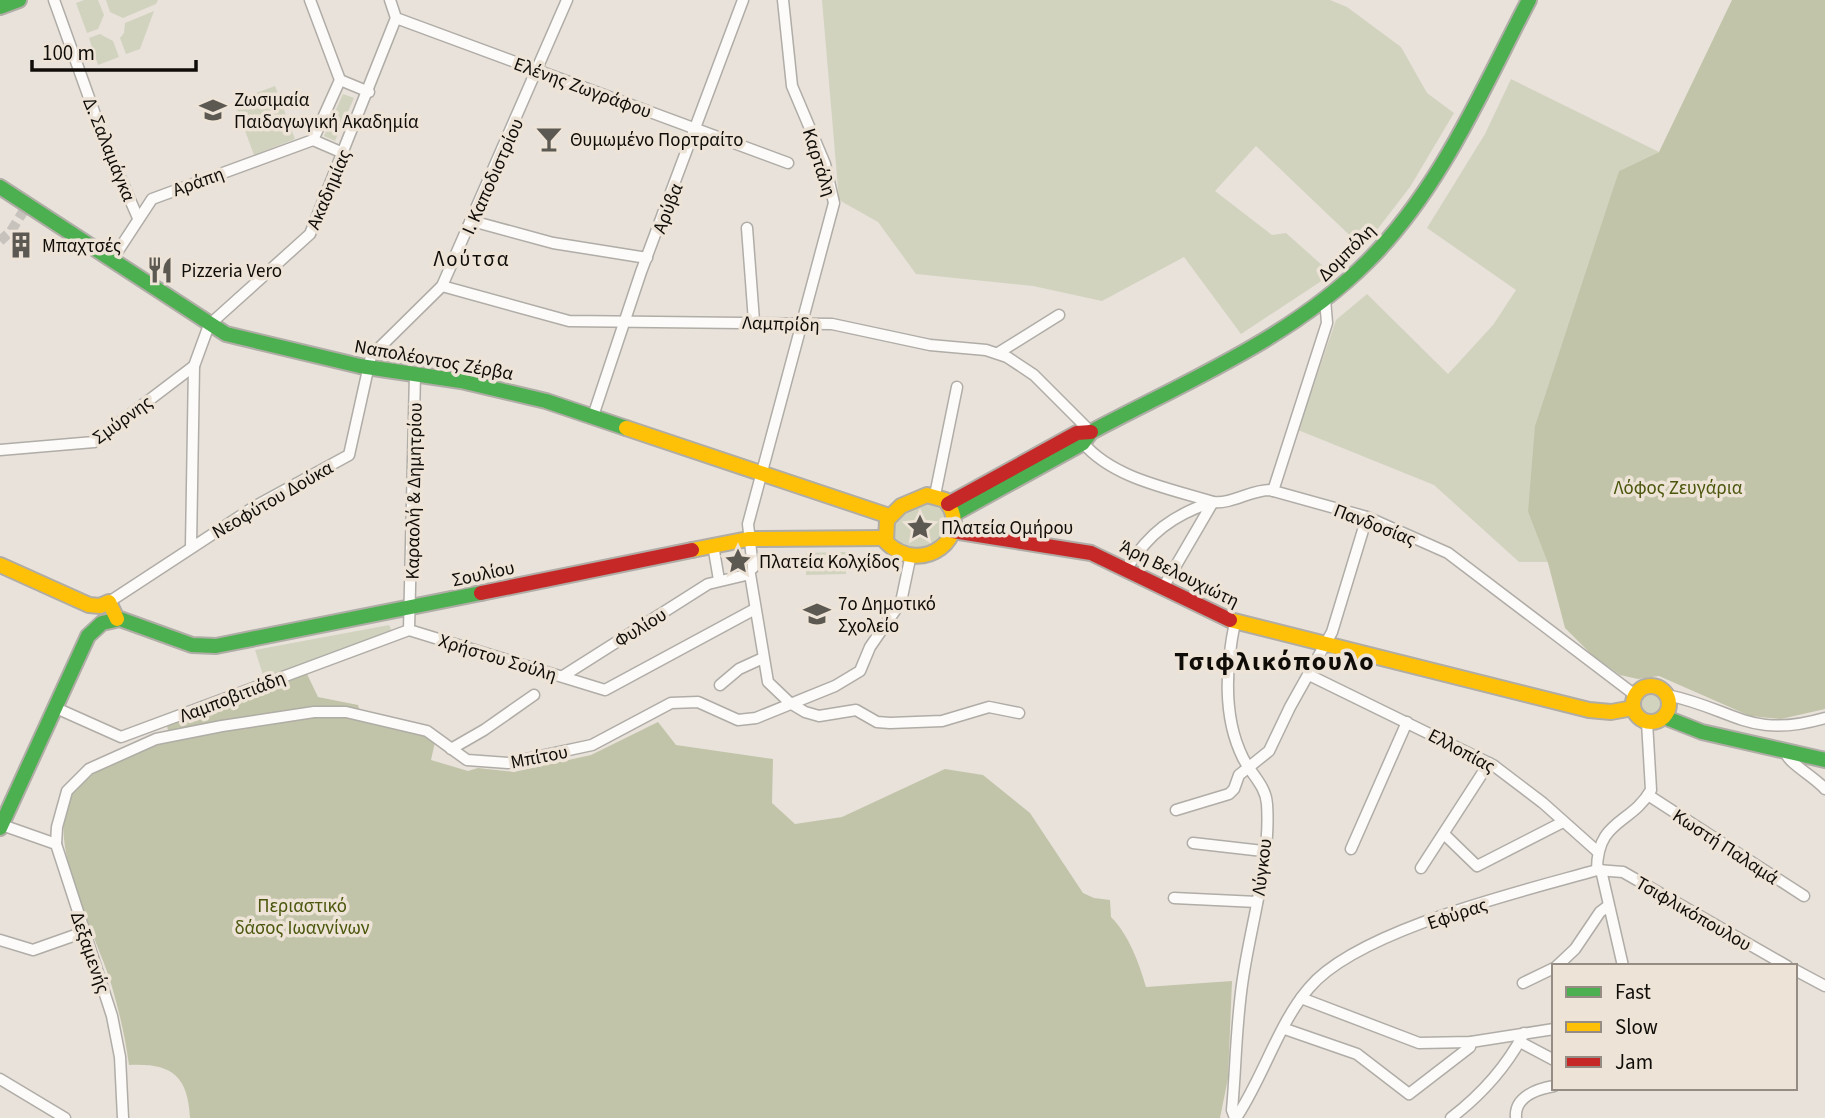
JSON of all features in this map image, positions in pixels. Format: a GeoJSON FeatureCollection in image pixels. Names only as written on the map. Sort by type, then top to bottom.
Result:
{"type":"FeatureCollection","features":[{"type":"Feature","properties":{"kind":"main road"},"geometry":{"type":"LineString","coordinates":[[0,7],[19,0]]}},
{"type":"Feature","properties":{"kind":"main road","name":"Δομπόλη"},"geometry":{"type":"LineString","coordinates":[[951,509],[1077,433],[1087,438],[1325,299],[1373,256],[1421,194],[1455,138],[1529,0]]}},
{"type":"Feature","properties":{"kind":"main road","name":"Ναπολέοντος Ζέρβα"},"geometry":{"type":"LineString","coordinates":[[0,187],[209,325],[234,337],[369,368],[485,386],[593,416],[889,516]]}},
{"type":"Feature","properties":{"kind":"main road"},"geometry":{"type":"LineString","coordinates":[[935,495],[951,509],[953,531],[936,550],[909,559],[894,551],[885,538],[889,516],[907,502],[935,495]]}},
{"type":"Feature","properties":{"kind":"main road","name":"Άρη Βελουχιώτη"},"geometry":{"type":"LineString","coordinates":[[953,531],[1083,551],[1127,568],[1235,622],[1323,647],[1589,710],[1611,712],[1634,701]]}},
{"type":"Feature","properties":{"kind":"main road","name":"Σουλίου"},"geometry":{"type":"LineString","coordinates":[[117,619],[186,643],[210,647],[748,539],[885,538]]}},
{"type":"Feature","properties":{"kind":"main road"},"geometry":{"type":"LineString","coordinates":[[0,565],[85,608],[96,627]]}},
{"type":"Feature","properties":{"kind":"main road"},"geometry":{"type":"LineString","coordinates":[[1,826],[55,708],[96,627],[117,619],[109,602],[94,607],[59,594]]}},
{"type":"Feature","properties":{"kind":"main road"},"geometry":{"type":"LineString","coordinates":[[1664,717],[1669,704],[1667,695],[1661,688],[1642,688],[1634,701],[1637,715],[1647,722],[1664,717],[1684,728],[1825,760]]}},
{"type":"Feature","properties":{"kind":"street","name":"Δ. Σαλαμάγκα"},"geometry":{"type":"LineString","coordinates":[[54,0],[106,145],[138,218]]}},
{"type":"Feature","properties":{"kind":"street"},"geometry":{"type":"LineString","coordinates":[[310,0],[340,80],[313,140],[343,153]]}},
{"type":"Feature","properties":{"kind":"street"},"geometry":{"type":"LineString","coordinates":[[390,0],[396,18]]}},
{"type":"Feature","properties":{"kind":"street","name":"Ι. Καποδιστρίου"},"geometry":{"type":"LineString","coordinates":[[369,368],[375,350],[442,286],[567,0]]}},
{"type":"Feature","properties":{"kind":"street","name":"Αρύβα"},"geometry":{"type":"LineString","coordinates":[[593,416],[647,258],[743,0]]}},
{"type":"Feature","properties":{"kind":"street","name":"Καρτάλη"},"geometry":{"type":"LineString","coordinates":[[752,568],[748,524],[830,225],[834,196],[821,152],[792,86],[783,0]]}},
{"type":"Feature","properties":{"kind":"street","name":"Ελένης Ζωγράφου"},"geometry":{"type":"LineString","coordinates":[[396,18],[788,163]]}},
{"type":"Feature","properties":{"kind":"street","name":"Ακαδημίας"},"geometry":{"type":"LineString","coordinates":[[209,325],[307,238],[369,92],[396,18]]}},
{"type":"Feature","properties":{"kind":"street"},"geometry":{"type":"LineString","coordinates":[[340,80],[369,92]]}},
{"type":"Feature","properties":{"kind":"street","name":"Αράπη"},"geometry":{"type":"LineString","coordinates":[[112,260],[146,205],[157,197],[313,140]]}},
{"type":"Feature","properties":{"kind":"street"},"geometry":{"type":"LineString","coordinates":[[472,221],[553,243],[647,258]]}},
{"type":"Feature","properties":{"kind":"street"},"geometry":{"type":"LineString","coordinates":[[747,228],[754,321]]}},
{"type":"Feature","properties":{"kind":"street","name":"Λαμπρίδη"},"geometry":{"type":"LineString","coordinates":[[442,286],[558,319],[626,322],[754,321],[846,326],[930,345],[998,353],[1048,387],[1087,438]]}},
{"type":"Feature","properties":{"kind":"street"},"geometry":{"type":"LineString","coordinates":[[1273,491],[1326,323],[1325,299]]}},
{"type":"Feature","properties":{"kind":"street"},"geometry":{"type":"LineString","coordinates":[[998,353],[1059,316]]}},
{"type":"Feature","properties":{"kind":"street","name":"Νεοφύτου Δούκα"},"geometry":{"type":"LineString","coordinates":[[191,547],[194,366],[209,325]]}},
{"type":"Feature","properties":{"kind":"street","name":"Σμύρνης"},"geometry":{"type":"LineString","coordinates":[[0,450],[94,442],[194,366]]}},
{"type":"Feature","properties":{"kind":"street","name":"Νεοφύτου Δούκα"},"geometry":{"type":"LineString","coordinates":[[109,602],[293,483],[349,455],[369,368]]}},
{"type":"Feature","properties":{"kind":"street","name":"Καραολή & Δημητρίου"},"geometry":{"type":"LineString","coordinates":[[410,608],[415,374]]}},
{"type":"Feature","properties":{"kind":"street"},"geometry":{"type":"LineString","coordinates":[[935,495],[957,387]]}},
{"type":"Feature","properties":{"kind":"street"},"geometry":{"type":"LineString","coordinates":[[1087,438],[1102,460],[1119,470],[1213,502],[1164,586]]}},
{"type":"Feature","properties":{"kind":"street","name":"Πανδοσίας"},"geometry":{"type":"LineString","coordinates":[[1127,568],[1159,527],[1192,509],[1213,502],[1226,502],[1260,490],[1273,491],[1367,517],[1448,553],[1634,701]]}},
{"type":"Feature","properties":{"kind":"street"},"geometry":{"type":"LineString","coordinates":[[1176,810],[1229,794],[1235,788],[1239,775],[1269,751],[1287,712],[1334,627],[1367,517]]}},
{"type":"Feature","properties":{"kind":"street"},"geometry":{"type":"LineString","coordinates":[[713,545],[719,580],[750,575],[763,657],[771,686],[790,703],[814,716],[856,710],[878,723],[942,721],[989,707],[1019,713]]}},
{"type":"Feature","properties":{"kind":"street","name":"Μπίτου"},"geometry":{"type":"LineString","coordinates":[[56,844],[65,797],[77,779],[114,755],[166,737],[289,716],[338,712],[419,728],[438,737],[467,760],[508,764],[585,748],[671,703],[698,702],[729,718],[744,720],[835,686],[862,669],[870,647],[901,602],[909,559]]}},
{"type":"Feature","properties":{"kind":"street","name":"Φυλίου"},"geometry":{"type":"LineString","coordinates":[[563,676],[719,580]]}},
{"type":"Feature","properties":{"kind":"street"},"geometry":{"type":"LineString","coordinates":[[409,629],[410,608]]}},
{"type":"Feature","properties":{"kind":"street","name":"Χρήστου Σούλη"},"geometry":{"type":"LineString","coordinates":[[409,629],[608,690],[755,609]]}},
{"type":"Feature","properties":{"kind":"street","name":"Λύγκου"},"geometry":{"type":"LineString","coordinates":[[1235,622],[1227,689],[1239,746],[1267,802],[1257,902],[1238,1021],[1233,1110],[1236,1118]]}},
{"type":"Feature","properties":{"kind":"street","name":"Λαμποβιτιάδη"},"geometry":{"type":"LineString","coordinates":[[55,708],[121,737],[409,629]]}},
{"type":"Feature","properties":{"kind":"street"},"geometry":{"type":"LineString","coordinates":[[720,685],[732,674],[763,657]]}},
{"type":"Feature","properties":{"kind":"street","name":"Ελλοπίας"},"geometry":{"type":"LineString","coordinates":[[1309,675],[1489,763],[1598,852]]}},
{"type":"Feature","properties":{"kind":"street"},"geometry":{"type":"LineString","coordinates":[[451,749],[534,695]]}},
{"type":"Feature","properties":{"kind":"street"},"geometry":{"type":"LineString","coordinates":[[1667,695],[1762,726],[1793,726],[1825,718]]}},
{"type":"Feature","properties":{"kind":"street"},"geometry":{"type":"LineString","coordinates":[[1350,849],[1407,722]]}},
{"type":"Feature","properties":{"kind":"street"},"geometry":{"type":"LineString","coordinates":[[1622,964],[1599,870],[1598,852],[1610,828],[1648,795],[1652,778],[1647,722]]}},
{"type":"Feature","properties":{"kind":"street"},"geometry":{"type":"LineString","coordinates":[[1786,753],[1789,762],[1813,775],[1825,789]]}},
{"type":"Feature","properties":{"kind":"street"},"geometry":{"type":"LineString","coordinates":[[1421,868],[1489,763]]}},
{"type":"Feature","properties":{"kind":"street","name":"Κωστή Παλαμά"},"geometry":{"type":"LineString","coordinates":[[1648,795],[1804,896]]}},
{"type":"Feature","properties":{"kind":"street"},"geometry":{"type":"LineString","coordinates":[[1444,834],[1477,866],[1563,821]]}},
{"type":"Feature","properties":{"kind":"street"},"geometry":{"type":"LineString","coordinates":[[1,826],[56,844]]}},
{"type":"Feature","properties":{"kind":"street"},"geometry":{"type":"LineString","coordinates":[[1193,842],[1263,851]]}},
{"type":"Feature","properties":{"kind":"street","name":"Δεξαμενής"},"geometry":{"type":"LineString","coordinates":[[56,844],[115,1030],[123,1118]]}},
{"type":"Feature","properties":{"kind":"street","name":"Τσιφλικόπουλου"},"geometry":{"type":"LineString","coordinates":[[1599,870],[1623,872],[1784,964]]}},
{"type":"Feature","properties":{"kind":"street","name":"Εφύρας"},"geometry":{"type":"LineString","coordinates":[[1236,1118],[1262,1075],[1301,998],[1330,968],[1374,944],[1485,903],[1599,870]]}},
{"type":"Feature","properties":{"kind":"street"},"geometry":{"type":"LineString","coordinates":[[1174,898],[1257,902]]}},
{"type":"Feature","properties":{"kind":"street"},"geometry":{"type":"LineString","coordinates":[[1558,964],[1582,941],[1600,912],[1608,906]]}},
{"type":"Feature","properties":{"kind":"street"},"geometry":{"type":"LineString","coordinates":[[0,940],[33,950],[84,932]]}},
{"type":"Feature","properties":{"kind":"street"},"geometry":{"type":"LineString","coordinates":[[1523,983],[1552,968]]}},
{"type":"Feature","properties":{"kind":"street"},"geometry":{"type":"LineString","coordinates":[[1797,971],[1825,986]]}},
{"type":"Feature","properties":{"kind":"street"},"geometry":{"type":"LineString","coordinates":[[1301,998],[1419,1043],[1522,1038],[1552,1030]]}},
{"type":"Feature","properties":{"kind":"street"},"geometry":{"type":"LineString","coordinates":[[1285,1029],[1357,1054],[1409,1094],[1470,1047],[1471,1042]]}},
{"type":"Feature","properties":{"kind":"street"},"geometry":{"type":"LineString","coordinates":[[1522,1038],[1552,1059]]}},
{"type":"Feature","properties":{"kind":"street"},"geometry":{"type":"LineString","coordinates":[[1451,1118],[1496,1077],[1522,1038]]}},
{"type":"Feature","properties":{"kind":"street"},"geometry":{"type":"LineString","coordinates":[[0,1079],[65,1118]]}},
{"type":"Feature","properties":{"kind":"street"},"geometry":{"type":"LineString","coordinates":[[1516,1118],[1517,1107],[1531,1091],[1552,1086]]}},
{"type":"Feature","properties":{"kind":"green space"},"geometry":{"type":"Polygon","coordinates":[[[98,0],[104,15],[98,29],[87,33],[76,3],[98,0]]]}},
{"type":"Feature","properties":{"kind":"green space"},"geometry":{"type":"Polygon","coordinates":[[[106,0],[158,0],[156,4],[123,18],[110,12],[106,0]]]}},
{"type":"Feature","properties":{"kind":"green space"},"geometry":{"type":"Polygon","coordinates":[[[822,0],[1330,0],[1347,7],[1401,47],[1427,93],[1454,113],[1410,187],[1363,248],[1256,146],[1215,191],[1272,235],[1286,233],[1332,274],[1241,334],[1184,257],[1102,301],[1033,286],[916,274],[878,222],[839,200],[822,0]]]}},
{"type":"Feature","properties":{"kind":"green space","name":"Λόφος Ζευγάρια"},"geometry":{"type":"Polygon","coordinates":[[[1732,0],[1825,0],[1825,709],[1781,719],[1750,716],[1659,676],[1638,679],[1620,675],[1592,655],[1565,628],[1548,563],[1528,512],[1535,426],[1619,171],[1659,152],[1732,0]]]}},
{"type":"Feature","properties":{"kind":"green space"},"geometry":{"type":"Polygon","coordinates":[[[154,11],[140,49],[126,54],[120,38],[124,33],[125,23],[154,11]]]}},
{"type":"Feature","properties":{"kind":"green space"},"geometry":{"type":"Polygon","coordinates":[[[100,34],[113,41],[119,57],[98,65],[89,38],[100,34]]]}},
{"type":"Feature","properties":{"kind":"green space"},"geometry":{"type":"Polygon","coordinates":[[[1511,79],[1659,152],[1619,171],[1528,512],[1548,562],[1519,562],[1434,485],[1298,430],[1336,320],[1367,294],[1448,374],[1493,325],[1516,290],[1427,228],[1485,134],[1511,79]]]}},
{"type":"Feature","properties":{"kind":"green space"},"geometry":{"type":"Polygon","coordinates":[[[275,86],[295,139],[254,155],[234,101],[275,86]]]}},
{"type":"Feature","properties":{"kind":"green space"},"geometry":{"type":"Polygon","coordinates":[[[343,94],[354,98],[335,141],[324,136],[343,94]]]}},
{"type":"Feature","properties":{"kind":"green space","name":"Πλατεία Ομήρου"},"geometry":{"type":"Polygon","coordinates":[[[930,503],[945,511],[947,528],[925,549],[906,549],[895,538],[895,521],[905,512],[930,503]]]}},
{"type":"Feature","properties":{"kind":"green space"},"geometry":{"type":"Polygon","coordinates":[[[846,552],[846,574],[806,575],[806,553],[846,552]]]}},
{"type":"Feature","properties":{"kind":"green space"},"geometry":{"type":"Polygon","coordinates":[[[389,625],[392,631],[264,678],[255,650],[389,625]]]}},
{"type":"Feature","properties":{"kind":"green space","name":"Περιαστικό δάσος Ιωαννίνων"},"geometry":{"type":"Polygon","coordinates":[[[307,674],[318,697],[358,705],[361,717],[413,730],[435,742],[431,760],[468,771],[478,768],[514,772],[591,755],[658,722],[676,745],[773,759],[772,803],[795,824],[842,817],[945,769],[983,775],[1030,813],[1083,893],[1110,900],[1111,917],[1137,959],[1146,987],[1232,981],[1228,1078],[1220,1118],[190,1118],[185,1091],[174,1074],[156,1066],[129,1065],[112,988],[83,911],[67,858],[65,811],[73,793],[93,774],[117,760],[170,740],[167,726],[307,674]]]}},
{"type":"Feature","properties":{"kind":"green space"},"geometry":{"type":"Polygon","coordinates":[[[1651,695],[1657,698],[1660,704],[1657,710],[1651,713],[1645,710],[1642,704],[1645,698],[1651,695]]]}},
{"type":"Feature","properties":{"kind":"tunnel"},"geometry":{"type":"LineString","coordinates":[[0,241],[11,231],[28,204]]}},
{"type":"Feature","properties":{"kind":"traffic: fast"},"geometry":{"type":"LineString","coordinates":[[0,7],[19,0]]}},
{"type":"Feature","properties":{"kind":"traffic: fast"},"geometry":{"type":"LineString","coordinates":[[954,514],[1083,443],[1091,432],[1236,357],[1305,314],[1337,289],[1393,234],[1438,171],[1458,138],[1529,0]]}},
{"type":"Feature","properties":{"kind":"traffic: fast"},"geometry":{"type":"LineString","coordinates":[[0,187],[226,334],[360,366],[461,381],[546,401],[626,428]]}},
{"type":"Feature","properties":{"kind":"traffic: fast"},"geometry":{"type":"LineString","coordinates":[[0,828],[88,636],[102,623],[120,619],[192,645],[216,646],[481,593]]}},
{"type":"Feature","properties":{"kind":"traffic: fast"},"geometry":{"type":"LineString","coordinates":[[1664,717],[1702,732],[1825,760]]}},
{"type":"Feature","properties":{"kind":"traffic: slow"},"geometry":{"type":"LineString","coordinates":[[626,428],[889,516]]}},
{"type":"Feature","properties":{"kind":"traffic: slow"},"geometry":{"type":"LineString","coordinates":[[927,495],[945,500],[953,514],[954,527],[949,539],[928,554],[915,556],[900,552],[886,542],[887,520],[901,506],[927,495]]}},
{"type":"Feature","properties":{"kind":"traffic: slow"},"geometry":{"type":"LineString","coordinates":[[692,550],[748,539],[885,538]]}},
{"type":"Feature","properties":{"kind":"traffic: slow"},"geometry":{"type":"LineString","coordinates":[[0,565],[89,605],[100,606],[109,602],[117,619]]}},
{"type":"Feature","properties":{"kind":"traffic: slow"},"geometry":{"type":"LineString","coordinates":[[1230,620],[1589,710],[1611,712],[1633,708]]}},
{"type":"Feature","properties":{"kind":"traffic: slow"},"geometry":{"type":"LineString","coordinates":[[1651,686],[1664,691],[1669,704],[1664,717],[1651,722],[1638,717],[1633,704],[1638,691],[1651,686]]}},
{"type":"Feature","properties":{"kind":"traffic: jam"},"geometry":{"type":"LineString","coordinates":[[948,504],[1077,433],[1091,432]]}},
{"type":"Feature","properties":{"kind":"traffic: jam"},"geometry":{"type":"LineString","coordinates":[[953,531],[1091,553],[1230,620]]}},
{"type":"Feature","properties":{"kind":"traffic: jam"},"geometry":{"type":"LineString","coordinates":[[481,593],[692,550]]}},
{"type":"Feature","properties":{"kind":"place","name":"Ζωσιμαία Παιδαγωγική Ακαδημία"},"geometry":{"type":"Point","coordinates":[213,110]}},
{"type":"Feature","properties":{"kind":"place","name":"Θυμωμένο Πορτραίτο"},"geometry":{"type":"Point","coordinates":[549,139]}},
{"type":"Feature","properties":{"kind":"place","name":"Μπαχτσές"},"geometry":{"type":"Point","coordinates":[21,245]}},
{"type":"Feature","properties":{"kind":"place","name":"Pizzeria Vero"},"geometry":{"type":"Point","coordinates":[160,270]}},
{"type":"Feature","properties":{"kind":"place","name":"Πλατεία Ομήρου"},"geometry":{"type":"Point","coordinates":[920,527]}},
{"type":"Feature","properties":{"kind":"place","name":"Πλατεία Κολχίδος"},"geometry":{"type":"Point","coordinates":[738,561]}},
{"type":"Feature","properties":{"kind":"place","name":"7ο Δημοτικό Σχολείο"},"geometry":{"type":"Point","coordinates":[817,614]}},
{"type":"Feature","properties":{"kind":"district","name":"Λούτσα"},"geometry":{"type":"Point","coordinates":[472,259]}},
{"type":"Feature","properties":{"kind":"district","name":"Τσιφλικόπουλο"},"geometry":{"type":"Point","coordinates":[1275,661]}}]}
